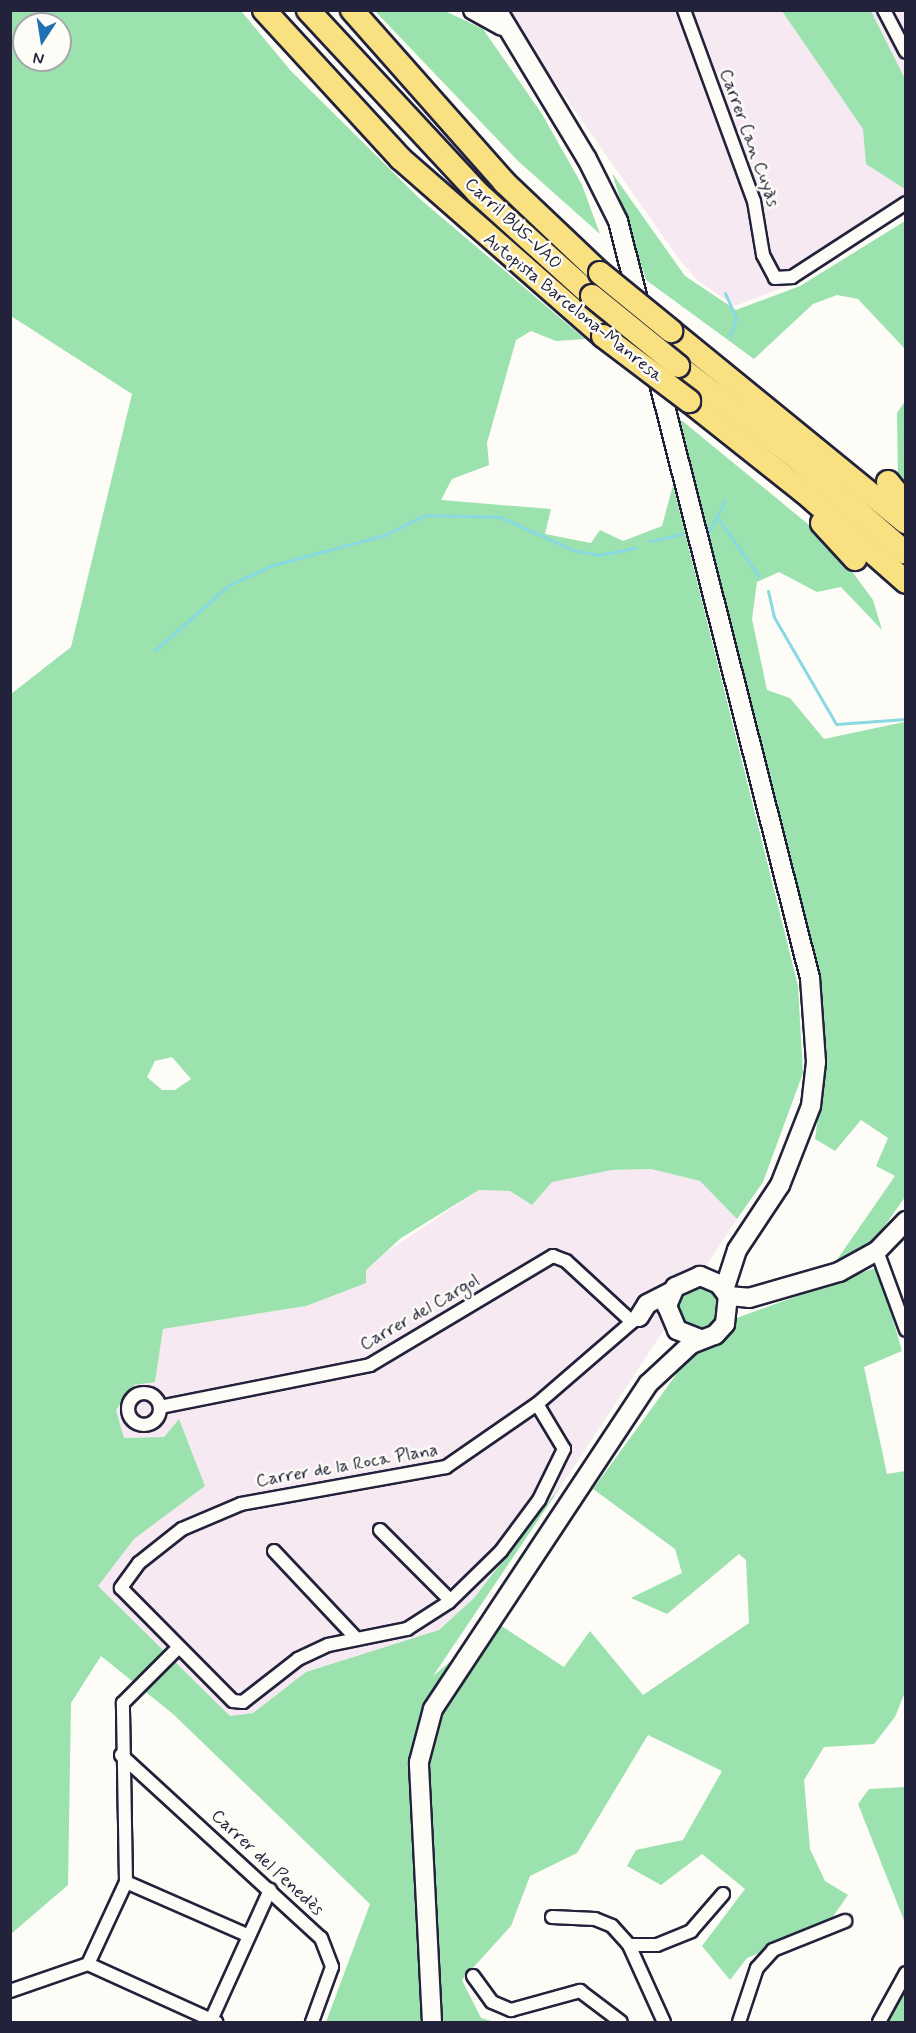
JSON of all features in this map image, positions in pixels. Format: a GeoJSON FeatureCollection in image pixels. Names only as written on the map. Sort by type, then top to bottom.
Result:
{"type":"FeatureCollection","features":[{"type":"Feature","properties":{"kind":"highway","name":"Autopista Barcelona-Manresa"},"geometry":{"type":"LineString","coordinates":[[264,10],[409,166],[603,336],[741,441],[906,582]]}},
{"type":"Feature","properties":{"kind":"highway"},"geometry":{"type":"LineString","coordinates":[[291,10],[356,84],[478,193]]}},
{"type":"Feature","properties":{"kind":"highway","name":"Carril BUS-VAO"},"geometry":{"type":"LineString","coordinates":[[308,10],[478,193],[592,296],[800,460],[906,553]]}},
{"type":"Feature","properties":{"kind":"highway"},"geometry":{"type":"LineString","coordinates":[[326,10],[478,193]]}},
{"type":"Feature","properties":{"kind":"highway"},"geometry":{"type":"LineString","coordinates":[[352,10],[504,182],[609,280],[669,325],[906,523]]}},
{"type":"Feature","properties":{"kind":"highway"},"geometry":{"type":"LineString","coordinates":[[669,325],[744,374]]}},
{"type":"Feature","properties":{"kind":"highway"},"geometry":{"type":"LineString","coordinates":[[741,441],[855,559]]}},
{"type":"Feature","properties":{"kind":"highway"},"geometry":{"type":"LineString","coordinates":[[888,482],[906,504]]}},
{"type":"Feature","properties":{"kind":"main road"},"geometry":{"type":"LineString","coordinates":[[432,2022],[419,1762],[433,1710],[648,1384],[671,1359],[701,1339],[721,1330],[729,1315],[726,1293],[737,1250],[780,1185],[811,1106],[816,1040],[810,978],[618,221],[565,122],[500,18],[473,10]]}},
{"type":"Feature","properties":{"kind":"main road"},"geometry":{"type":"LineString","coordinates":[[729,1315],[877,1251],[902,1229]]}},
{"type":"Feature","properties":{"kind":"main road"},"geometry":{"type":"LineString","coordinates":[[635,1320],[647,1304],[671,1292],[680,1282],[700,1276],[737,1250]]}},
{"type":"Feature","properties":{"kind":"main road"},"geometry":{"type":"LineString","coordinates":[[700,1276],[726,1293],[749,1298],[793,1288]]}},
{"type":"Feature","properties":{"kind":"main road"},"geometry":{"type":"LineString","coordinates":[[671,1292],[673,1324],[671,1359]]}},
{"type":"Feature","properties":{"kind":"main road"},"geometry":{"type":"LineString","coordinates":[[635,1320],[673,1324],[701,1339]]}},
{"type":"Feature","properties":{"kind":"street","name":"Carrer Can Cuyàs"},"geometry":{"type":"LineString","coordinates":[[684,10],[754,201],[763,255],[775,278],[792,277],[906,203]]}},
{"type":"Feature","properties":{"kind":"street"},"geometry":{"type":"LineString","coordinates":[[884,10],[906,52]]}},
{"type":"Feature","properties":{"kind":"street"},"geometry":{"type":"LineString","coordinates":[[877,1251],[906,1330]]}},
{"type":"Feature","properties":{"kind":"street","name":"Carrer del Cargol"},"geometry":{"type":"LineString","coordinates":[[160,1407],[370,1365],[553,1256],[566,1261],[635,1320]]}},
{"type":"Feature","properties":{"kind":"street","name":"Carrer de la Roca Plana"},"geometry":{"type":"LineString","coordinates":[[178,1648],[120,1588],[139,1563],[182,1529],[241,1504],[301,1489],[446,1467],[537,1404],[635,1320]]}},
{"type":"Feature","properties":{"kind":"street"},"geometry":{"type":"LineString","coordinates":[[88,1964],[126,1882],[121,1755],[123,1703],[178,1648],[233,1701],[243,1702],[298,1659],[357,1639],[407,1629],[450,1600],[501,1551],[559,1466],[564,1449],[537,1404]]}},
{"type":"Feature","properties":{"kind":"street"},"geometry":{"type":"LineString","coordinates":[[380,1530],[450,1600]]}},
{"type":"Feature","properties":{"kind":"street"},"geometry":{"type":"LineString","coordinates":[[274,1551],[357,1639]]}},
{"type":"Feature","properties":{"kind":"street","name":"Carrer del Penedès"},"geometry":{"type":"LineString","coordinates":[[121,1755],[270,1890],[329,1951],[328,1985],[312,2022]]}},
{"type":"Feature","properties":{"kind":"street"},"geometry":{"type":"LineString","coordinates":[[126,1882],[249,1936]]}},
{"type":"Feature","properties":{"kind":"street"},"geometry":{"type":"LineString","coordinates":[[10,1991],[88,1964],[214,2021],[270,1890]]}},
{"type":"Feature","properties":{"kind":"street"},"geometry":{"type":"LineString","coordinates":[[629,1945],[682,1937],[723,1894]]}},
{"type":"Feature","properties":{"kind":"street"},"geometry":{"type":"LineString","coordinates":[[552,1917],[604,1922],[629,1945],[664,2022]]}},
{"type":"Feature","properties":{"kind":"street"},"geometry":{"type":"LineString","coordinates":[[739,2022],[757,1968],[773,1950],[845,1921]]}},
{"type":"Feature","properties":{"kind":"street"},"geometry":{"type":"LineString","coordinates":[[879,2022],[906,1973]]}},
{"type":"Feature","properties":{"kind":"street"},"geometry":{"type":"LineString","coordinates":[[473,1976],[486,1997],[511,2010],[580,1990],[621,2022]]}},
{"type":"Feature","properties":{"kind":"shaded area"},"geometry":{"type":"Polygon","coordinates":[[[505,11],[905,11],[905,214],[799,281],[735,306],[697,280],[679,259],[505,11]]]}},
{"type":"Feature","properties":{"kind":"shaded area"},"geometry":{"type":"Polygon","coordinates":[[[651,1169],[700,1181],[737,1219],[563,1483],[474,1598],[439,1630],[307,1672],[253,1713],[230,1716],[97,1586],[134,1539],[205,1486],[179,1419],[164,1437],[124,1438],[116,1410],[134,1385],[155,1381],[163,1329],[306,1306],[479,1190],[510,1191],[532,1205],[551,1182],[612,1170],[651,1169]]]}},
{"type":"Feature","properties":{"kind":"green space"},"geometry":{"type":"Polygon","coordinates":[[[10,11],[241,11],[291,71],[420,199],[585,339],[556,341],[531,331],[516,340],[487,443],[489,465],[452,479],[441,500],[551,509],[545,534],[591,543],[600,530],[623,541],[662,526],[673,485],[798,986],[803,1073],[763,1182],[737,1219],[700,1181],[651,1169],[612,1170],[552,1182],[532,1205],[510,1191],[479,1190],[401,1238],[366,1270],[366,1283],[306,1306],[163,1329],[155,1382],[134,1385],[116,1410],[124,1438],[164,1437],[179,1419],[205,1486],[134,1539],[98,1586],[230,1716],[253,1713],[306,1672],[439,1630],[474,1598],[563,1483],[433,1676],[497,1623],[564,1667],[590,1631],[643,1695],[749,1623],[746,1560],[739,1554],[667,1614],[631,1598],[682,1573],[675,1549],[593,1489],[697,1346],[731,1320],[878,1267],[902,1351],[864,1367],[887,1474],[905,1471],[905,1692],[895,1717],[874,1744],[824,1747],[804,1780],[810,1849],[825,1881],[848,1895],[827,1925],[747,1958],[730,1980],[702,1946],[745,1889],[702,1854],[661,1885],[627,1866],[636,1850],[683,1840],[722,1771],[648,1735],[577,1853],[530,1876],[511,1926],[462,1980],[481,2018],[495,2022],[326,2022],[370,1904],[173,1714],[101,1656],[71,1703],[68,1885],[11,1934],[11,694],[71,647],[132,394],[11,316],[10,11]],[[172,1057],[155,1061],[147,1077],[162,1090],[175,1090],[191,1079],[172,1057]]]}},
{"type":"Feature","properties":{"kind":"green space"},"geometry":{"type":"Polygon","coordinates":[[[375,11],[445,11],[483,29],[542,114],[582,185],[600,234],[518,161],[375,11]]]}},
{"type":"Feature","properties":{"kind":"green space"},"geometry":{"type":"Polygon","coordinates":[[[782,11],[871,11],[905,79],[905,189],[866,164],[863,129],[782,11]]]}},
{"type":"Feature","properties":{"kind":"green space"},"geometry":{"type":"Polygon","coordinates":[[[612,173],[685,276],[736,310],[800,286],[905,221],[905,349],[858,299],[837,295],[813,304],[754,359],[646,280],[612,173]]]}},
{"type":"Feature","properties":{"kind":"green space"},"geometry":{"type":"Polygon","coordinates":[[[905,401],[905,488],[898,480],[897,413],[905,401]]]}},
{"type":"Feature","properties":{"kind":"green space"},"geometry":{"type":"Polygon","coordinates":[[[680,419],[831,543],[873,600],[882,630],[841,587],[817,592],[779,572],[757,582],[752,619],[767,690],[790,698],[824,739],[904,722],[905,664],[905,1197],[872,1244],[834,1264],[895,1176],[876,1166],[888,1138],[861,1120],[835,1151],[815,1139],[827,1053],[816,968],[680,419]]]}},
{"type":"Feature","properties":{"kind":"green space"},"geometry":{"type":"Polygon","coordinates":[[[699,1286],[714,1292],[720,1307],[714,1322],[699,1328],[684,1322],[678,1307],[684,1292],[699,1286]]]}},
{"type":"Feature","properties":{"kind":"green space"},"geometry":{"type":"Polygon","coordinates":[[[906,1787],[905,1923],[858,1804],[869,1789],[906,1787]]]}},
{"type":"Feature","properties":{"kind":"green space"},"geometry":{"type":"Polygon","coordinates":[[[905,1980],[905,2022],[885,2022],[905,1980]]]}},
{"type":"Feature","properties":{"kind":"waterway"},"geometry":{"type":"LineString","coordinates":[[725,293],[736,318],[730,336]]}},
{"type":"Feature","properties":{"kind":"waterway"},"geometry":{"type":"LineString","coordinates":[[709,531],[725,501]]}},
{"type":"Feature","properties":{"kind":"waterway"},"geometry":{"type":"LineString","coordinates":[[155,650],[229,585],[273,565],[385,535],[425,515],[500,517],[573,550],[598,555],[635,548]]}},
{"type":"Feature","properties":{"kind":"waterway"},"geometry":{"type":"LineString","coordinates":[[719,520],[759,576]]}},
{"type":"Feature","properties":{"kind":"waterway"},"geometry":{"type":"LineString","coordinates":[[650,541],[682,534]]}},
{"type":"Feature","properties":{"kind":"waterway"},"geometry":{"type":"LineString","coordinates":[[768,591],[774,617],[836,724],[906,719]]}}]}
